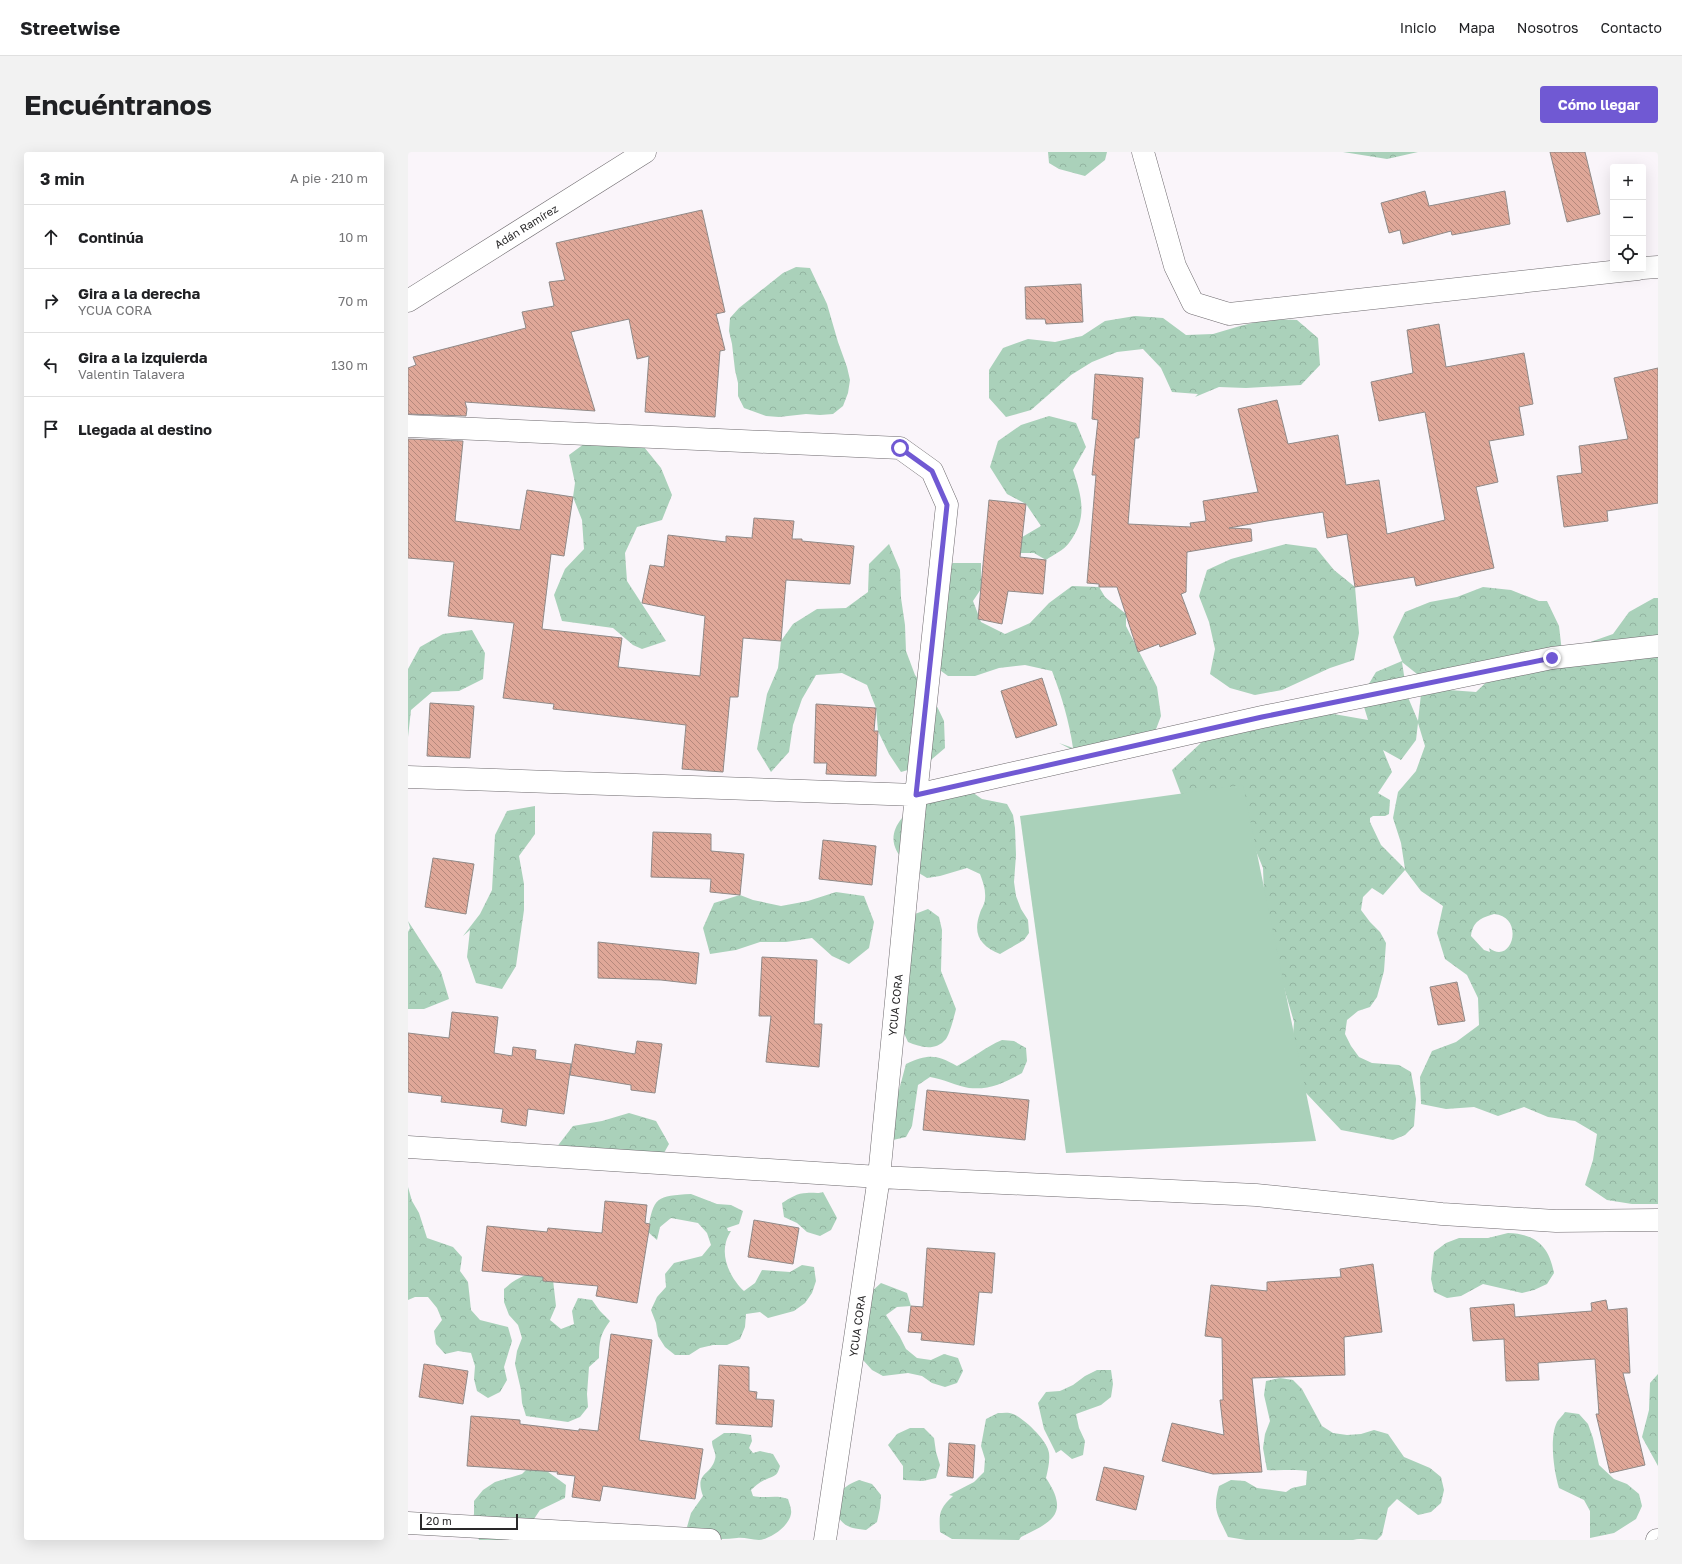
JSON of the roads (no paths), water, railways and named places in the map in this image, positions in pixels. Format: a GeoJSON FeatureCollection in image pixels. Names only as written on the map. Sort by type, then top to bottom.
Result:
{"type":"FeatureCollection","features":[{"type":"Feature","properties":{"kind":"street","name":"Adán Ramírez"},"geometry":{"type":"LineString","coordinates":[[408,301],[645,152]]}},
{"type":"Feature","properties":{"kind":"street"},"geometry":{"type":"LineString","coordinates":[[1143,152],[1175,266],[1193,302],[1229,314],[1611,272]]}},
{"type":"Feature","properties":{"kind":"street"},"geometry":{"type":"LineString","coordinates":[[1646,268],[1658,267]]}},
{"type":"Feature","properties":{"kind":"street","name":"YCUA CORA"},"geometry":{"type":"LineString","coordinates":[[408,426],[900,448],[932,471],[947,505],[916,795],[879,1177],[825,1540]]}},
{"type":"Feature","properties":{"kind":"street"},"geometry":{"type":"LineString","coordinates":[[408,777],[916,795],[1254,718],[1506,667],[1552,658],[1658,646]]}},
{"type":"Feature","properties":{"kind":"street"},"geometry":{"type":"LineString","coordinates":[[408,1147],[879,1177],[1256,1195],[1442,1214],[1556,1221],[1658,1220]]}},
{"type":"Feature","properties":{"kind":"street"},"geometry":{"type":"LineString","coordinates":[[408,1523],[710,1540]]}}]}
